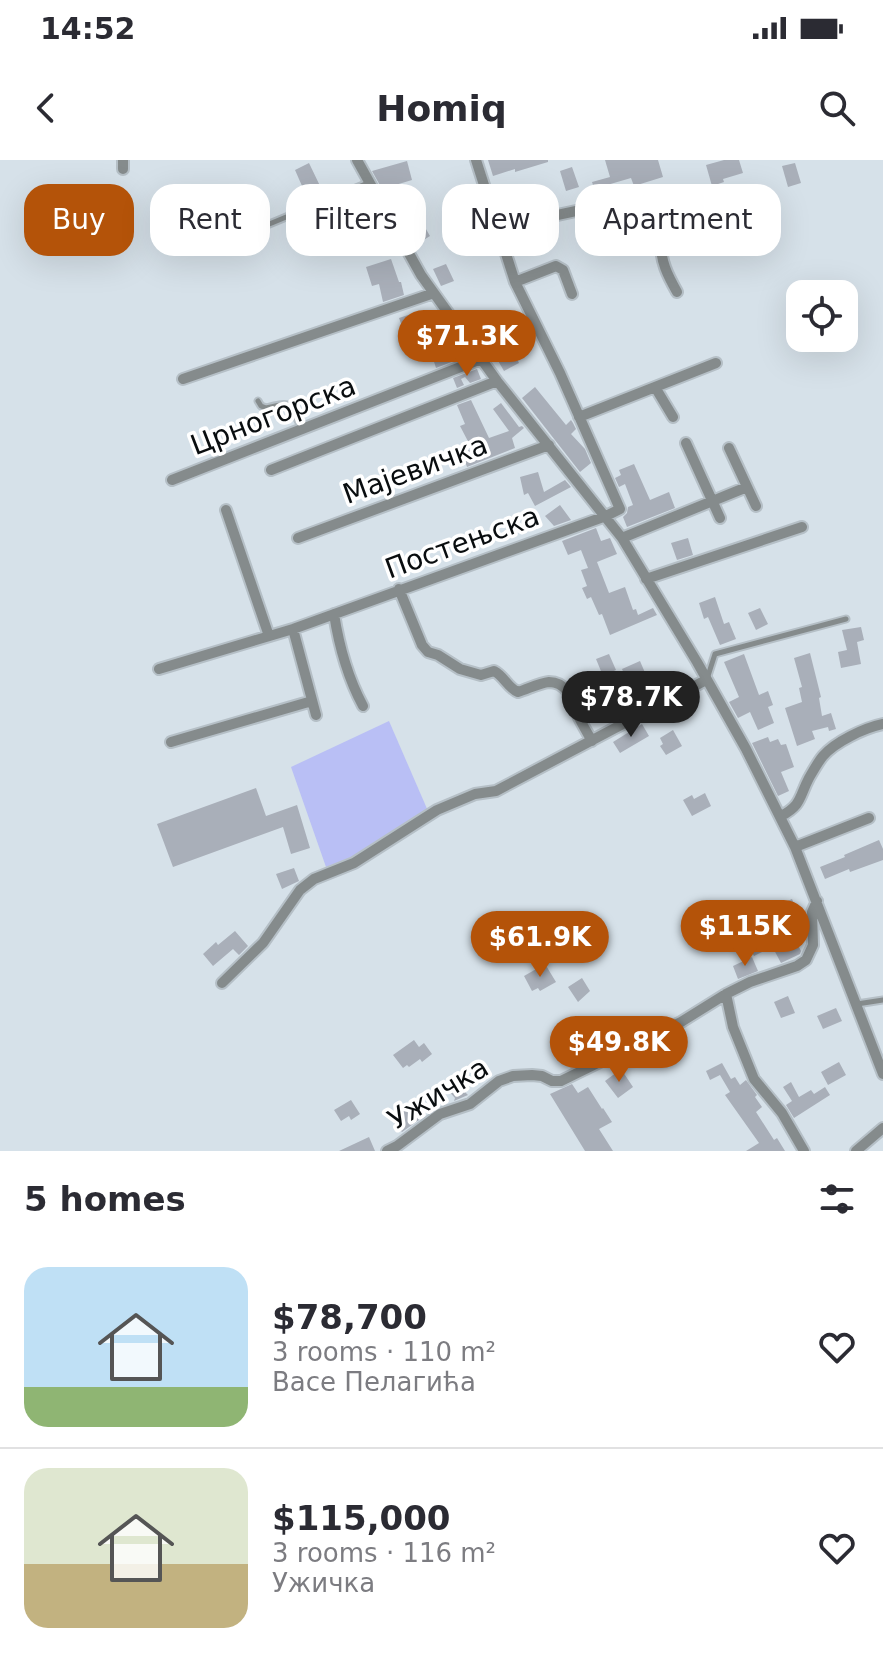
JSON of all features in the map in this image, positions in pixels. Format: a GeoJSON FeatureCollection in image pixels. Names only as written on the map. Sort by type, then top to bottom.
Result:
{"type":"FeatureCollection","features":[{"type":"Feature","properties":{"kind":"street"},"geometry":{"type":"LineString","coordinates":[[357,160],[421,275],[497,381],[622,538],[746,749],[795,847],[883,1074]]}},
{"type":"Feature","properties":{"kind":"street"},"geometry":{"type":"LineString","coordinates":[[476,160],[483,184]]}},
{"type":"Feature","properties":{"kind":"street"},"geometry":{"type":"LineString","coordinates":[[506,256],[515,282],[620,506],[618,511],[606,516]]}},
{"type":"Feature","properties":{"kind":"street"},"geometry":{"type":"LineString","coordinates":[[662,256],[666,273],[677,292]]}},
{"type":"Feature","properties":{"kind":"street"},"geometry":{"type":"LineString","coordinates":[[515,282],[556,266],[563,270],[572,294]]}},
{"type":"Feature","properties":{"kind":"street"},"geometry":{"type":"LineString","coordinates":[[183,379],[434,293]]}},
{"type":"Feature","properties":{"kind":"street","name":"Црногорска"},"geometry":{"type":"LineString","coordinates":[[172,480],[481,359]]}},
{"type":"Feature","properties":{"kind":"street"},"geometry":{"type":"LineString","coordinates":[[579,417],[716,363]]}},
{"type":"Feature","properties":{"kind":"street"},"geometry":{"type":"LineString","coordinates":[[271,470],[497,381]]}},
{"type":"Feature","properties":{"kind":"street"},"geometry":{"type":"LineString","coordinates":[[655,387],[673,417]]}},
{"type":"Feature","properties":{"kind":"street"},"geometry":{"type":"LineString","coordinates":[[686,443],[720,518]]}},
{"type":"Feature","properties":{"kind":"street","name":"Мајевичка"},"geometry":{"type":"LineString","coordinates":[[298,538],[549,445]]}},
{"type":"Feature","properties":{"kind":"street"},"geometry":{"type":"LineString","coordinates":[[729,448],[756,506]]}},
{"type":"Feature","properties":{"kind":"street"},"geometry":{"type":"LineString","coordinates":[[622,538],[747,487]]}},
{"type":"Feature","properties":{"kind":"street"},"geometry":{"type":"LineString","coordinates":[[226,510],[269,636]]}},
{"type":"Feature","properties":{"kind":"street","name":"Постењска"},"geometry":{"type":"LineString","coordinates":[[159,669],[293,629],[606,516]]}},
{"type":"Feature","properties":{"kind":"street"},"geometry":{"type":"LineString","coordinates":[[646,579],[802,527]]}},
{"type":"Feature","properties":{"kind":"street"},"geometry":{"type":"LineString","coordinates":[[399,589],[422,645],[428,652],[460,669],[481,675],[494,671],[518,692],[552,682],[562,686],[575,703],[592,741]]}},
{"type":"Feature","properties":{"kind":"street"},"geometry":{"type":"LineString","coordinates":[[334,614],[342,652],[363,706]]}},
{"type":"Feature","properties":{"kind":"street"},"geometry":{"type":"LineString","coordinates":[[293,629],[316,715]]}},
{"type":"Feature","properties":{"kind":"street"},"geometry":{"type":"LineString","coordinates":[[222,983],[263,943],[300,890],[314,879],[354,863],[437,810],[475,794],[496,791],[706,680]]}},
{"type":"Feature","properties":{"kind":"street"},"geometry":{"type":"LineString","coordinates":[[171,742],[312,701]]}},
{"type":"Feature","properties":{"kind":"street"},"geometry":{"type":"LineString","coordinates":[[781,816],[795,809],[823,755],[844,740],[883,724]]}},
{"type":"Feature","properties":{"kind":"street"},"geometry":{"type":"LineString","coordinates":[[795,847],[869,818]]}},
{"type":"Feature","properties":{"kind":"street","name":"Ужичка"},"geometry":{"type":"LineString","coordinates":[[387,1151],[440,1114],[470,1104],[499,1081],[513,1076],[532,1075],[561,1081],[681,1022],[750,982],[797,966],[806,960],[813,945],[812,912],[817,901]]}},
{"type":"Feature","properties":{"kind":"street"},"geometry":{"type":"LineString","coordinates":[[726,994],[733,1027],[754,1079],[782,1113],[804,1151]]}},
{"type":"Feature","properties":{"kind":"street"},"geometry":{"type":"LineString","coordinates":[[856,1151],[883,1128]]}},
{"type":"Feature","properties":{"kind":"lane"},"geometry":{"type":"LineString","coordinates":[[270,224],[369,183]]}},
{"type":"Feature","properties":{"kind":"lane"},"geometry":{"type":"LineString","coordinates":[[258,401],[266,408],[288,404],[302,429]]}},
{"type":"Feature","properties":{"kind":"lane"},"geometry":{"type":"LineString","coordinates":[[706,680],[715,654],[846,619]]}},
{"type":"Feature","properties":{"kind":"lane"},"geometry":{"type":"LineString","coordinates":[[856,1004],[883,1000]]}},
{"type":"Feature","properties":{"kind":"shaded area"},"geometry":{"type":"Polygon","coordinates":[[[389,721],[428,811],[367,851],[326,867],[291,767],[389,721]]]}},
{"type":"Feature","properties":{"kind":"building"},"geometry":{"type":"Polygon","coordinates":[[[488,160],[548,160],[548,162],[493,176],[488,160]]]}},
{"type":"Feature","properties":{"kind":"building"},"geometry":{"type":"Polygon","coordinates":[[[605,160],[658,160],[663,177],[640,184],[633,184],[631,178],[610,184],[593,184],[610,177],[605,160]]]}},
{"type":"Feature","properties":{"kind":"building"},"geometry":{"type":"Polygon","coordinates":[[[739,160],[743,173],[711,184],[706,165],[739,160]]]}},
{"type":"Feature","properties":{"kind":"building"},"geometry":{"type":"Polygon","coordinates":[[[407,161],[412,180],[379,184],[372,171],[407,161]]]}},
{"type":"Feature","properties":{"kind":"building"},"geometry":{"type":"Polygon","coordinates":[[[309,163],[319,184],[301,184],[295,170],[309,163]]]}},
{"type":"Feature","properties":{"kind":"building"},"geometry":{"type":"Polygon","coordinates":[[[795,163],[801,183],[788,187],[782,166],[795,163]]]}},
{"type":"Feature","properties":{"kind":"building"},"geometry":{"type":"Polygon","coordinates":[[[572,167],[578,184],[575,184],[575,188],[566,191],[560,171],[572,167]]]}},
{"type":"Feature","properties":{"kind":"building"},"geometry":{"type":"Polygon","coordinates":[[[391,259],[404,295],[383,302],[379,284],[372,286],[366,267],[391,259]]]}},
{"type":"Feature","properties":{"kind":"building"},"geometry":{"type":"Polygon","coordinates":[[[446,264],[454,281],[441,286],[433,269],[446,264]]]}},
{"type":"Feature","properties":{"kind":"building"},"geometry":{"type":"Polygon","coordinates":[[[417,312],[424,336],[443,329],[454,361],[436,368],[429,346],[416,350],[410,333],[405,334],[399,318],[417,312]]]}},
{"type":"Feature","properties":{"kind":"building"},"geometry":{"type":"Polygon","coordinates":[[[509,343],[519,363],[504,371],[493,352],[509,343]]]}},
{"type":"Feature","properties":{"kind":"building"},"geometry":{"type":"Polygon","coordinates":[[[477,369],[481,379],[470,383],[465,377],[461,379],[464,385],[457,388],[453,378],[477,369]]]}},
{"type":"Feature","properties":{"kind":"building"},"geometry":{"type":"Polygon","coordinates":[[[535,387],[566,425],[571,420],[573,423],[576,429],[571,434],[585,449],[591,463],[580,472],[522,398],[535,387]]]}},
{"type":"Feature","properties":{"kind":"building"},"geometry":{"type":"Polygon","coordinates":[[[471,400],[489,438],[509,431],[493,409],[501,403],[519,427],[524,428],[512,438],[515,448],[467,467],[462,453],[472,449],[460,426],[465,424],[457,405],[471,400]]]}},
{"type":"Feature","properties":{"kind":"building"},"geometry":{"type":"Polygon","coordinates":[[[634,464],[650,500],[669,492],[675,508],[627,527],[623,517],[628,507],[633,505],[625,484],[619,487],[615,478],[621,475],[619,470],[634,464]]]}},
{"type":"Feature","properties":{"kind":"building"},"geometry":{"type":"Polygon","coordinates":[[[538,472],[544,492],[565,480],[571,487],[535,506],[528,493],[524,495],[520,477],[538,472]]]}},
{"type":"Feature","properties":{"kind":"building"},"geometry":{"type":"Polygon","coordinates":[[[560,505],[571,520],[554,526],[545,516],[560,505]]]}},
{"type":"Feature","properties":{"kind":"building"},"geometry":{"type":"Polygon","coordinates":[[[596,528],[601,541],[610,538],[617,554],[597,562],[609,593],[625,587],[633,610],[636,609],[638,615],[653,608],[657,615],[610,635],[602,614],[599,615],[591,597],[587,599],[582,588],[587,586],[581,570],[588,568],[581,550],[568,555],[562,541],[596,528]]]}},
{"type":"Feature","properties":{"kind":"building"},"geometry":{"type":"Polygon","coordinates":[[[688,538],[693,555],[677,560],[671,543],[688,538]]]}},
{"type":"Feature","properties":{"kind":"building"},"geometry":{"type":"Polygon","coordinates":[[[715,597],[724,624],[729,622],[736,639],[720,645],[708,617],[704,619],[699,603],[715,597]]]}},
{"type":"Feature","properties":{"kind":"building"},"geometry":{"type":"Polygon","coordinates":[[[760,608],[768,624],[756,630],[748,613],[760,608]]]}},
{"type":"Feature","properties":{"kind":"building"},"geometry":{"type":"Polygon","coordinates":[[[861,627],[864,640],[857,642],[861,664],[841,668],[838,652],[847,650],[842,630],[861,627]]]}},
{"type":"Feature","properties":{"kind":"building"},"geometry":{"type":"Polygon","coordinates":[[[810,653],[821,697],[822,716],[831,713],[836,729],[829,731],[828,727],[812,731],[815,739],[797,746],[785,708],[802,702],[799,688],[802,687],[794,658],[810,653]]]}},
{"type":"Feature","properties":{"kind":"building"},"geometry":{"type":"Polygon","coordinates":[[[609,654],[616,670],[603,676],[596,659],[609,654]]]}},
{"type":"Feature","properties":{"kind":"building"},"geometry":{"type":"Polygon","coordinates":[[[744,654],[759,695],[768,691],[773,705],[768,707],[774,723],[758,730],[750,712],[738,718],[729,702],[739,697],[724,662],[744,654]]]}},
{"type":"Feature","properties":{"kind":"building"},"geometry":{"type":"Polygon","coordinates":[[[640,661],[646,675],[628,683],[622,669],[640,661]]]}},
{"type":"Feature","properties":{"kind":"building"},"geometry":{"type":"Polygon","coordinates":[[[673,673],[679,685],[664,693],[658,680],[673,673]]]}},
{"type":"Feature","properties":{"kind":"building"},"geometry":{"type":"Polygon","coordinates":[[[642,724],[649,736],[620,753],[613,742],[642,724]]]}},
{"type":"Feature","properties":{"kind":"building"},"geometry":{"type":"Polygon","coordinates":[[[673,730],[682,746],[666,755],[660,746],[663,744],[660,738],[673,730]]]}},
{"type":"Feature","properties":{"kind":"building"},"geometry":{"type":"Polygon","coordinates":[[[768,737],[770,742],[778,739],[781,745],[786,744],[794,767],[781,772],[789,791],[778,796],[752,743],[768,737]]]}},
{"type":"Feature","properties":{"kind":"building"},"geometry":{"type":"Polygon","coordinates":[[[256,788],[266,816],[297,805],[310,848],[291,854],[283,827],[173,867],[157,824],[256,788]]]}},
{"type":"Feature","properties":{"kind":"building"},"geometry":{"type":"Polygon","coordinates":[[[705,793],[711,806],[692,816],[683,800],[705,793]]]}},
{"type":"Feature","properties":{"kind":"building"},"geometry":{"type":"Polygon","coordinates":[[[879,840],[883,860],[825,879],[820,867],[879,840]]]}},
{"type":"Feature","properties":{"kind":"building"},"geometry":{"type":"Polygon","coordinates":[[[294,868],[299,881],[282,889],[276,874],[294,868]]]}},
{"type":"Feature","properties":{"kind":"building"},"geometry":{"type":"Polygon","coordinates":[[[792,899],[798,914],[784,920],[777,906],[792,899]]]}},
{"type":"Feature","properties":{"kind":"building"},"geometry":{"type":"Polygon","coordinates":[[[235,931],[248,946],[239,955],[233,949],[213,966],[203,954],[235,931]]]}},
{"type":"Feature","properties":{"kind":"building"},"geometry":{"type":"Polygon","coordinates":[[[764,935],[770,948],[754,956],[747,943],[764,935]]]}},
{"type":"Feature","properties":{"kind":"building"},"geometry":{"type":"Polygon","coordinates":[[[794,937],[800,954],[781,963],[773,948],[794,937]]]}},
{"type":"Feature","properties":{"kind":"building"},"geometry":{"type":"Polygon","coordinates":[[[752,957],[758,971],[738,979],[733,966],[752,957]]]}},
{"type":"Feature","properties":{"kind":"building"},"geometry":{"type":"Polygon","coordinates":[[[545,964],[556,982],[540,991],[538,988],[532,991],[524,976],[545,964]]]}},
{"type":"Feature","properties":{"kind":"building"},"geometry":{"type":"Polygon","coordinates":[[[582,978],[590,991],[578,1002],[568,987],[582,978]]]}},
{"type":"Feature","properties":{"kind":"building"},"geometry":{"type":"Polygon","coordinates":[[[788,996],[795,1013],[781,1018],[774,1002],[788,996]]]}},
{"type":"Feature","properties":{"kind":"building"},"geometry":{"type":"Polygon","coordinates":[[[836,1008],[842,1021],[823,1029],[817,1016],[836,1008]]]}},
{"type":"Feature","properties":{"kind":"building"},"geometry":{"type":"Polygon","coordinates":[[[580,1027],[590,1041],[577,1049],[568,1035],[580,1027]]]}},
{"type":"Feature","properties":{"kind":"building"},"geometry":{"type":"Polygon","coordinates":[[[414,1040],[419,1047],[424,1043],[432,1054],[422,1062],[420,1059],[403,1068],[393,1055],[414,1040]]]}},
{"type":"Feature","properties":{"kind":"building"},"geometry":{"type":"Polygon","coordinates":[[[839,1062],[846,1075],[828,1085],[821,1072],[839,1062]]]}},
{"type":"Feature","properties":{"kind":"building"},"geometry":{"type":"Polygon","coordinates":[[[722,1063],[731,1079],[735,1077],[740,1085],[746,1080],[757,1095],[755,1097],[762,1107],[756,1112],[785,1151],[746,1151],[759,1143],[725,1095],[730,1092],[720,1075],[710,1080],[706,1071],[722,1063]]]}},
{"type":"Feature","properties":{"kind":"building"},"geometry":{"type":"Polygon","coordinates":[[[621,1069],[633,1087],[618,1098],[605,1081],[621,1069]]]}},
{"type":"Feature","properties":{"kind":"building"},"geometry":{"type":"Polygon","coordinates":[[[458,1075],[469,1088],[465,1092],[468,1095],[454,1101],[455,1098],[445,1087],[458,1075]]]}},
{"type":"Feature","properties":{"kind":"building"},"geometry":{"type":"Polygon","coordinates":[[[791,1082],[799,1097],[811,1090],[814,1094],[825,1087],[830,1095],[794,1118],[786,1105],[792,1101],[783,1087],[791,1082]]]}},
{"type":"Feature","properties":{"kind":"building"},"geometry":{"type":"Polygon","coordinates":[[[572,1084],[578,1093],[588,1087],[612,1122],[599,1129],[613,1151],[585,1151],[550,1094],[572,1084]]]}},
{"type":"Feature","properties":{"kind":"building"},"geometry":{"type":"Polygon","coordinates":[[[351,1100],[360,1114],[351,1120],[349,1116],[341,1121],[334,1110],[351,1100]]]}},
{"type":"Feature","properties":{"kind":"building"},"geometry":{"type":"Polygon","coordinates":[[[407,1106],[419,1120],[402,1132],[394,1123],[399,1119],[396,1116],[407,1106]]]}},
{"type":"Feature","properties":{"kind":"building"},"geometry":{"type":"Polygon","coordinates":[[[369,1137],[375,1151],[339,1151],[369,1137]]]}}]}
